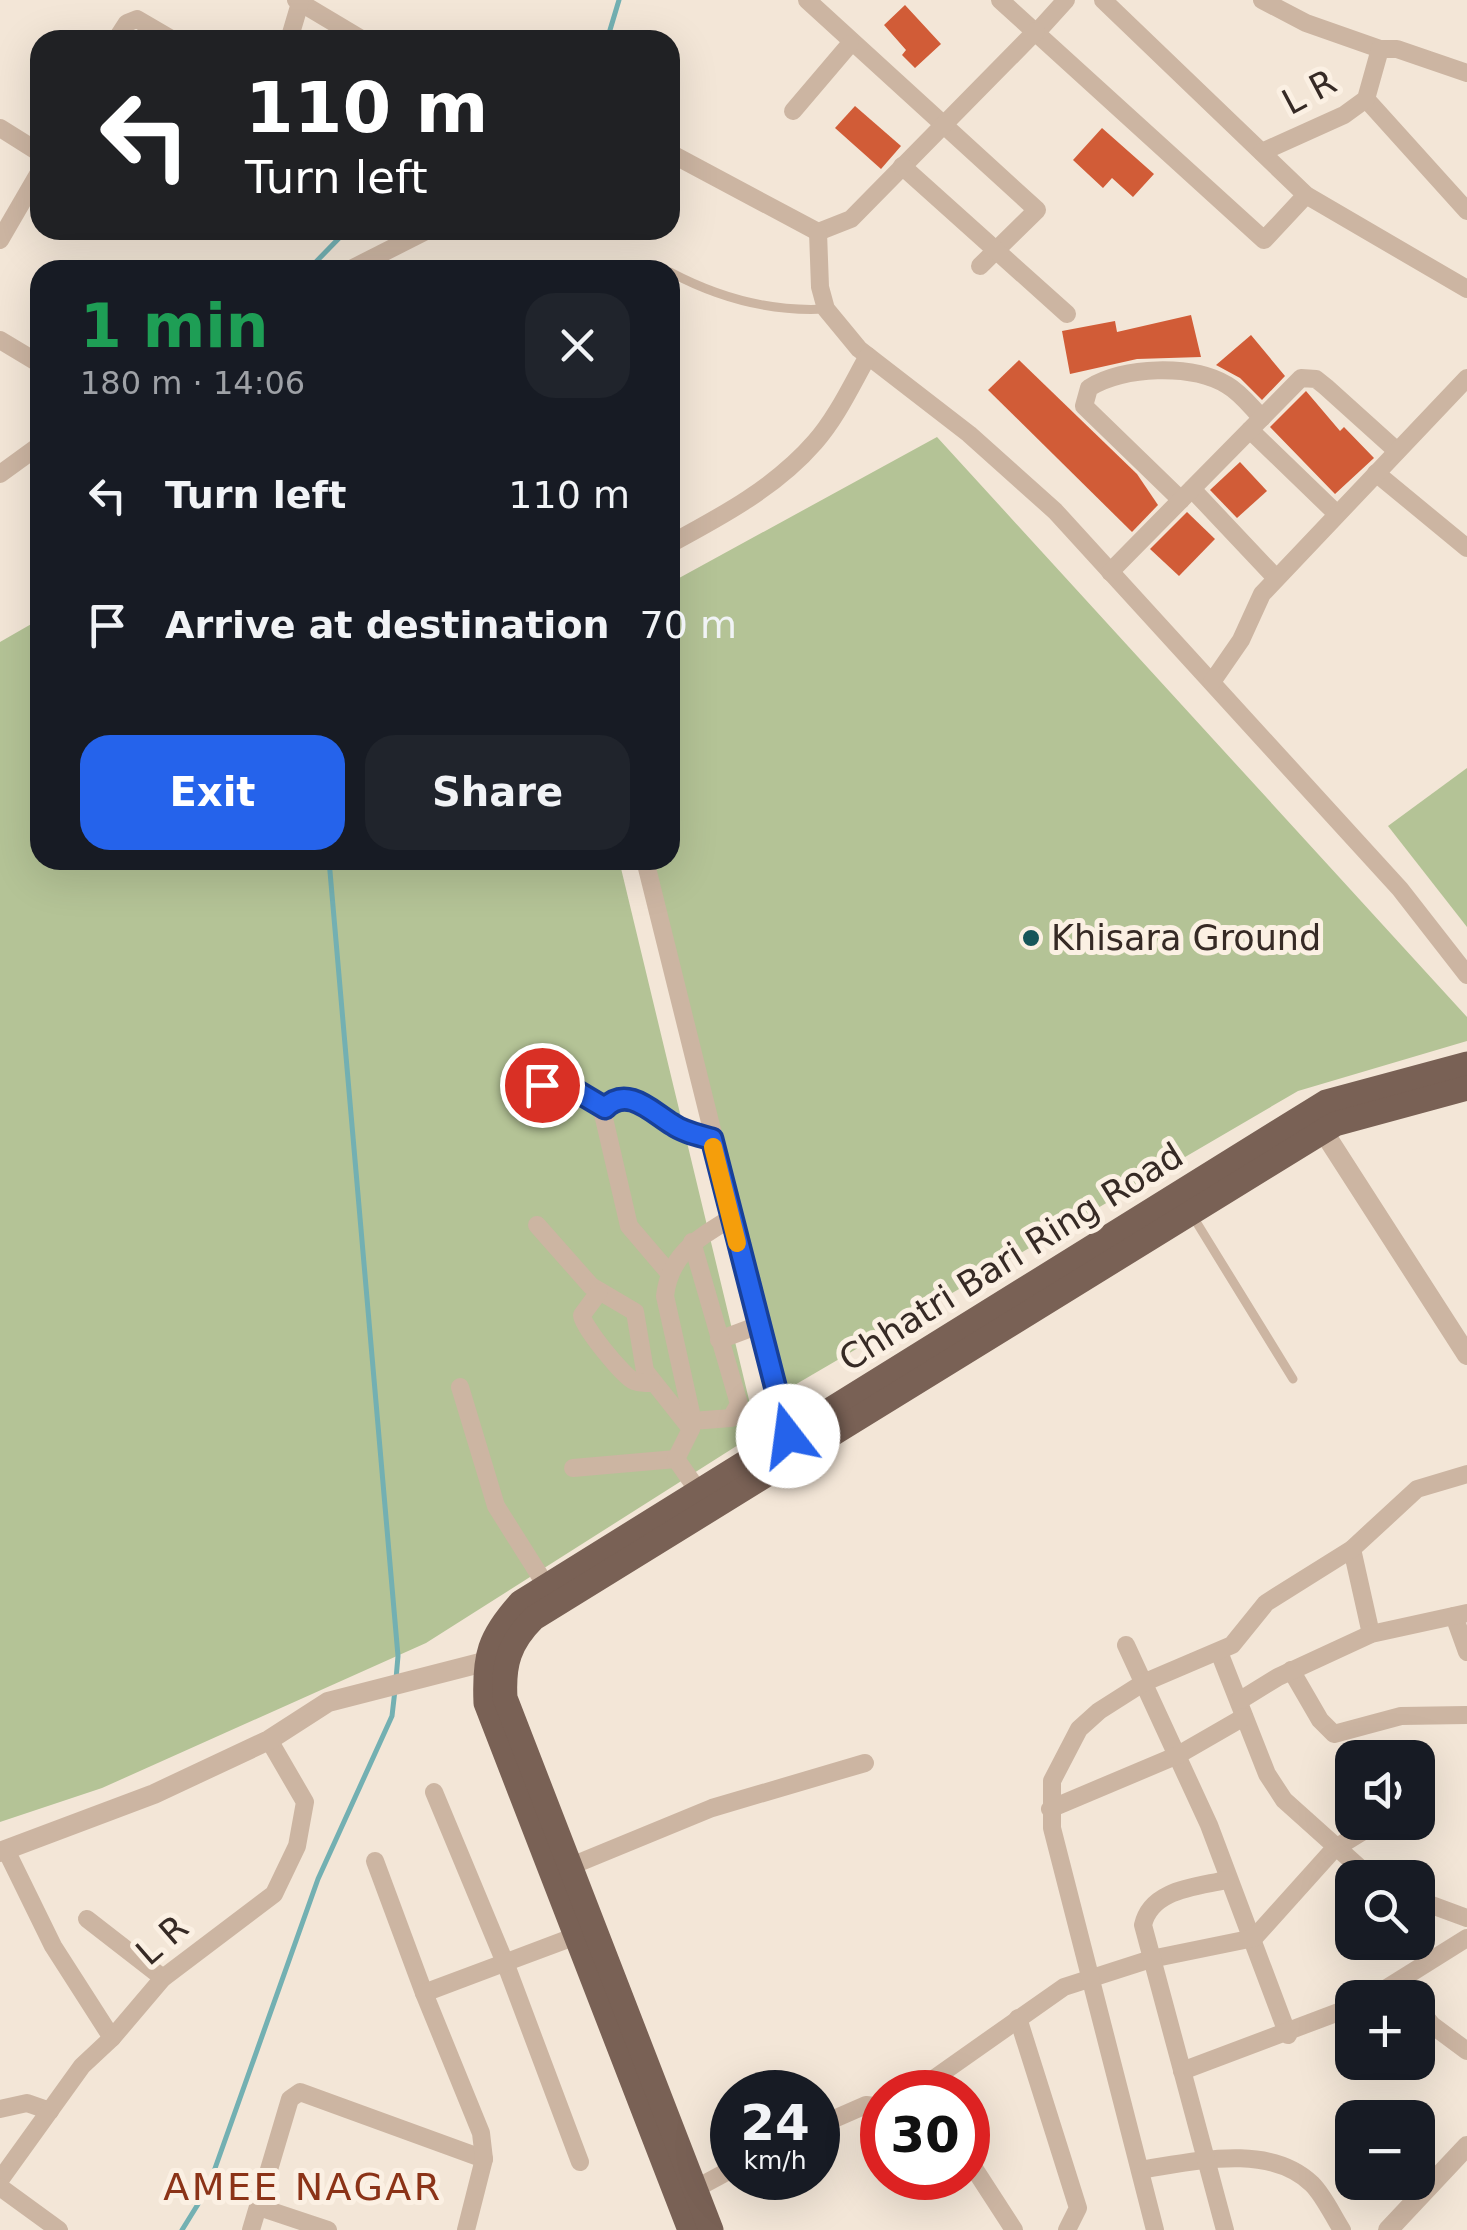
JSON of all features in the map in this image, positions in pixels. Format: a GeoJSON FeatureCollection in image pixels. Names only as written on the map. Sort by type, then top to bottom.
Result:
{"type":"FeatureCollection","features":[{"type":"Feature","properties":{"kind":"main road","name":"Chhatri Bari Ring Road"},"geometry":{"type":"LineString","coordinates":[[484,1662],[501,1624],[522,1602],[1326,1102],[1467,1064]]}},
{"type":"Feature","properties":{"kind":"main road","name":"Chhatri Bari Ring Road"},"geometry":{"type":"LineString","coordinates":[[711,2230],[505,1698],[504,1666],[526,1626],[1335,1124],[1467,1088]]}},
{"type":"Feature","properties":{"kind":"main road"},"geometry":{"type":"LineString","coordinates":[[484,1662],[486,1702],[690,2230]]}},
{"type":"Feature","properties":{"kind":"street"},"geometry":{"type":"LineString","coordinates":[[807,0],[850,44],[1037,210],[980,266]]}},
{"type":"Feature","properties":{"kind":"street"},"geometry":{"type":"LineString","coordinates":[[1000,0],[1264,240],[1306,195]]}},
{"type":"Feature","properties":{"kind":"street"},"geometry":{"type":"LineString","coordinates":[[680,159],[818,232],[850,219],[941,122],[1066,0]]}},
{"type":"Feature","properties":{"kind":"street","name":"L R"},"geometry":{"type":"LineString","coordinates":[[1103,0],[1306,195],[1467,289]]}},
{"type":"Feature","properties":{"kind":"street"},"geometry":{"type":"LineString","coordinates":[[1262,0],[1303,22],[1467,73]]}},
{"type":"Feature","properties":{"kind":"street"},"geometry":{"type":"LineString","coordinates":[[1288,0],[1303,22]]}},
{"type":"Feature","properties":{"kind":"street"},"geometry":{"type":"LineString","coordinates":[[291,30],[298,1],[346,30]]}},
{"type":"Feature","properties":{"kind":"street"},"geometry":{"type":"LineString","coordinates":[[122,30],[136,19],[155,30]]}},
{"type":"Feature","properties":{"kind":"street"},"geometry":{"type":"LineString","coordinates":[[793,111],[850,44]]}},
{"type":"Feature","properties":{"kind":"street","name":"L R"},"geometry":{"type":"LineString","coordinates":[[1262,152],[1328,123],[1366,99],[1380,49]]}},
{"type":"Feature","properties":{"kind":"street"},"geometry":{"type":"LineString","coordinates":[[1366,99],[1467,211]]}},
{"type":"Feature","properties":{"kind":"street"},"geometry":{"type":"LineString","coordinates":[[0,128],[30,147]]}},
{"type":"Feature","properties":{"kind":"street"},"geometry":{"type":"LineString","coordinates":[[902,166],[1067,314]]}},
{"type":"Feature","properties":{"kind":"street"},"geometry":{"type":"LineString","coordinates":[[0,238],[30,188]]}},
{"type":"Feature","properties":{"kind":"street"},"geometry":{"type":"LineString","coordinates":[[818,232],[820,287],[826,309],[868,356],[1013,472],[1110,572],[1400,889],[1467,975]]}},
{"type":"Feature","properties":{"kind":"street"},"geometry":{"type":"LineString","coordinates":[[369,260],[408,240]]}},
{"type":"Feature","properties":{"kind":"street"},"geometry":{"type":"LineString","coordinates":[[0,340],[30,358]]}},
{"type":"Feature","properties":{"kind":"street"},"geometry":{"type":"LineString","coordinates":[[680,539],[720,517],[797,462],[818,439],[868,356]]}},
{"type":"Feature","properties":{"kind":"street"},"geometry":{"type":"LineString","coordinates":[[1276,578],[1084,406],[1089,388],[1107,378],[1138,372],[1201,375],[1232,388],[1256,424],[1337,514]]}},
{"type":"Feature","properties":{"kind":"street"},"geometry":{"type":"LineString","coordinates":[[1110,572],[1295,382],[1310,377],[1397,451]]}},
{"type":"Feature","properties":{"kind":"street"},"geometry":{"type":"LineString","coordinates":[[1212,682],[1276,578],[1467,378]]}},
{"type":"Feature","properties":{"kind":"street"},"geometry":{"type":"LineString","coordinates":[[0,474],[30,452]]}},
{"type":"Feature","properties":{"kind":"street"},"geometry":{"type":"LineString","coordinates":[[1376,473],[1467,548]]}},
{"type":"Feature","properties":{"kind":"street"},"geometry":{"type":"LineString","coordinates":[[647,870],[788,1436]]}},
{"type":"Feature","properties":{"kind":"street"},"geometry":{"type":"LineString","coordinates":[[670,1274],[629,1226],[604,1121],[605,1108],[619,1099],[633,1100],[680,1129],[712,1139]]}},
{"type":"Feature","properties":{"kind":"street"},"geometry":{"type":"LineString","coordinates":[[1323,1132],[1467,1354]]}},
{"type":"Feature","properties":{"kind":"street"},"geometry":{"type":"LineString","coordinates":[[676,1458],[691,1425],[665,1296],[670,1274],[692,1242],[731,1218]]}},
{"type":"Feature","properties":{"kind":"street"},"geometry":{"type":"LineString","coordinates":[[536,1224],[599,1292],[622,1301],[640,1320],[641,1356],[651,1382],[691,1425]]}},
{"type":"Feature","properties":{"kind":"street"},"geometry":{"type":"LineString","coordinates":[[691,1425],[721,1421],[738,1410],[738,1396],[692,1242]]}},
{"type":"Feature","properties":{"kind":"street"},"geometry":{"type":"LineString","coordinates":[[599,1292],[582,1316],[586,1330],[626,1376],[640,1384],[651,1382]]}},
{"type":"Feature","properties":{"kind":"street"},"geometry":{"type":"LineString","coordinates":[[720,1340],[759,1326]]}},
{"type":"Feature","properties":{"kind":"street"},"geometry":{"type":"LineString","coordinates":[[460,1386],[496,1506],[547,1587]]}},
{"type":"Feature","properties":{"kind":"street"},"geometry":{"type":"LineString","coordinates":[[572,1468],[676,1458]]}},
{"type":"Feature","properties":{"kind":"street"},"geometry":{"type":"LineString","coordinates":[[676,1458],[699,1492]]}},
{"type":"Feature","properties":{"kind":"street"},"geometry":{"type":"LineString","coordinates":[[1155,2230],[1050,1809],[1052,1781],[1078,1729],[1143,1684],[1219,1652],[1241,1636],[1275,1596],[1352,1549],[1416,1489],[1467,1474]]}},
{"type":"Feature","properties":{"kind":"street"},"geometry":{"type":"LineString","coordinates":[[1352,1549],[1370,1634]]}},
{"type":"Feature","properties":{"kind":"street"},"geometry":{"type":"LineString","coordinates":[[1050,1809],[1178,1756],[1291,1670],[1370,1634],[1461,1615],[1467,1652]]}},
{"type":"Feature","properties":{"kind":"street"},"geometry":{"type":"LineString","coordinates":[[1126,1646],[1178,1756],[1226,1880],[1254,1938],[1288,2034]]}},
{"type":"Feature","properties":{"kind":"street"},"geometry":{"type":"LineString","coordinates":[[1219,1652],[1267,1774],[1284,1800],[1349,1860]]}},
{"type":"Feature","properties":{"kind":"street"},"geometry":{"type":"LineString","coordinates":[[112,2038],[53,1946],[3,1851],[154,1794],[268,1740],[328,1702],[484,1662]]}},
{"type":"Feature","properties":{"kind":"street"},"geometry":{"type":"LineString","coordinates":[[1291,1670],[1320,1720],[1334,1734],[1401,1716],[1467,1715]]}},
{"type":"Feature","properties":{"kind":"street","name":"L R"},"geometry":{"type":"LineString","coordinates":[[0,2183],[82,2066],[112,2038],[163,1978],[274,1894],[297,1846],[305,1802],[268,1740]]}},
{"type":"Feature","properties":{"kind":"street"},"geometry":{"type":"LineString","coordinates":[[571,1866],[712,1808],[865,1764]]}},
{"type":"Feature","properties":{"kind":"street"},"geometry":{"type":"LineString","coordinates":[[434,1792],[506,1965],[580,2162]]}},
{"type":"Feature","properties":{"kind":"street"},"geometry":{"type":"LineString","coordinates":[[945,2070],[1064,1987],[1151,1959],[1254,1938],[1334,1848],[1348,1840]]}},
{"type":"Feature","properties":{"kind":"street"},"geometry":{"type":"LineString","coordinates":[[375,1860],[424,1994],[482,2134],[484,2158],[466,2230]]}},
{"type":"Feature","properties":{"kind":"street"},"geometry":{"type":"LineString","coordinates":[[1225,2230],[1143,1924],[1154,1903],[1177,1892],[1226,1880]]}},
{"type":"Feature","properties":{"kind":"street"},"geometry":{"type":"LineString","coordinates":[[1435,1906],[1467,1918]]}},
{"type":"Feature","properties":{"kind":"street"},"geometry":{"type":"LineString","coordinates":[[87,1919],[163,1978]]}},
{"type":"Feature","properties":{"kind":"street"},"geometry":{"type":"LineString","coordinates":[[424,1994],[576,1936]]}},
{"type":"Feature","properties":{"kind":"street"},"geometry":{"type":"LineString","coordinates":[[1418,1980],[1467,1938]]}},
{"type":"Feature","properties":{"kind":"street"},"geometry":{"type":"LineString","coordinates":[[1182,2072],[1335,2014]]}},
{"type":"Feature","properties":{"kind":"street"},"geometry":{"type":"LineString","coordinates":[[1018,2018],[1078,2208],[1067,2230]]}},
{"type":"Feature","properties":{"kind":"street"},"geometry":{"type":"LineString","coordinates":[[1435,2027],[1467,2051]]}},
{"type":"Feature","properties":{"kind":"street"},"geometry":{"type":"LineString","coordinates":[[251,2230],[290,2100],[300,2092],[484,2158]]}},
{"type":"Feature","properties":{"kind":"street"},"geometry":{"type":"LineString","coordinates":[[0,2108],[28,2103],[50,2110]]}},
{"type":"Feature","properties":{"kind":"street"},"geometry":{"type":"LineString","coordinates":[[1140,2170],[1206,2160],[1250,2160],[1297,2173],[1314,2186],[1342,2230]]}},
{"type":"Feature","properties":{"kind":"street"},"geometry":{"type":"LineString","coordinates":[[1388,2230],[1462,2161]]}},
{"type":"Feature","properties":{"kind":"street"},"geometry":{"type":"LineString","coordinates":[[695,2189],[710,2181]]}},
{"type":"Feature","properties":{"kind":"street"},"geometry":{"type":"LineString","coordinates":[[0,2183],[58,2230]]}},
{"type":"Feature","properties":{"kind":"street"},"geometry":{"type":"LineString","coordinates":[[990,2193],[1014,2230]]}},
{"type":"Feature","properties":{"kind":"street"},"geometry":{"type":"LineString","coordinates":[[259,2207],[328,2230]]}},
{"type":"Feature","properties":{"kind":"lane"},"geometry":{"type":"LineString","coordinates":[[680,278],[709,292],[750,304],[826,309]]}},
{"type":"Feature","properties":{"kind":"lane"},"geometry":{"type":"LineString","coordinates":[[542,1085],[568,1086],[605,1108]]}},
{"type":"Feature","properties":{"kind":"lane"},"geometry":{"type":"LineString","coordinates":[[1190,1212],[1293,1379]]}},
{"type":"Feature","properties":{"kind":"green space","name":"Khisara Ground"},"geometry":{"type":"Polygon","coordinates":[[[937,437],[1467,1017],[1467,1041],[1298,1091],[769,1400],[652,870],[680,870],[680,578],[937,437]]]}},
{"type":"Feature","properties":{"kind":"green space"},"geometry":{"type":"Polygon","coordinates":[[[30,625],[30,870],[621,870],[757,1433],[426,1643],[102,1788],[0,1822],[0,642],[30,625]]]}},
{"type":"Feature","properties":{"kind":"green space"},"geometry":{"type":"Polygon","coordinates":[[[1467,768],[1467,927],[1388,826],[1467,768]]]}},
{"type":"Feature","properties":{"kind":"building"},"geometry":{"type":"Polygon","coordinates":[[[905,5],[941,44],[915,68],[902,55],[906,50],[884,25],[905,5]]]}},
{"type":"Feature","properties":{"kind":"building"},"geometry":{"type":"Polygon","coordinates":[[[855,106],[901,146],[881,169],[835,128],[855,106]]]}},
{"type":"Feature","properties":{"kind":"building"},"geometry":{"type":"Polygon","coordinates":[[[1102,128],[1154,174],[1133,197],[1112,178],[1103,188],[1073,160],[1102,128]]]}},
{"type":"Feature","properties":{"kind":"building"},"geometry":{"type":"Polygon","coordinates":[[[1191,315],[1201,357],[1137,359],[1070,374],[1062,331],[1115,321],[1117,332],[1191,315]]]}},
{"type":"Feature","properties":{"kind":"building"},"geometry":{"type":"Polygon","coordinates":[[[1251,335],[1285,376],[1262,400],[1240,378],[1216,365],[1251,335]]]}},
{"type":"Feature","properties":{"kind":"building"},"geometry":{"type":"Polygon","coordinates":[[[1019,360],[1137,474],[1158,505],[1132,532],[988,390],[1019,360]]]}},
{"type":"Feature","properties":{"kind":"building"},"geometry":{"type":"Polygon","coordinates":[[[1306,391],[1340,431],[1344,427],[1374,458],[1335,494],[1270,427],[1306,391]]]}},
{"type":"Feature","properties":{"kind":"building"},"geometry":{"type":"Polygon","coordinates":[[[1240,462],[1267,491],[1237,518],[1210,490],[1240,462]]]}},
{"type":"Feature","properties":{"kind":"building"},"geometry":{"type":"Polygon","coordinates":[[[1187,512],[1215,539],[1179,576],[1150,549],[1187,512]]]}},
{"type":"Feature","properties":{"kind":"waterway"},"geometry":{"type":"LineString","coordinates":[[610,30],[619,0]]}},
{"type":"Feature","properties":{"kind":"waterway"},"geometry":{"type":"LineString","coordinates":[[318,260],[337,240]]}},
{"type":"Feature","properties":{"kind":"waterway"},"geometry":{"type":"LineString","coordinates":[[330,870],[398,1656],[396,1679]]}},
{"type":"Feature","properties":{"kind":"waterway"},"geometry":{"type":"LineString","coordinates":[[182,2230],[208,2188],[318,1879],[392,1716],[395,1690]]}},
{"type":"Feature","properties":{"kind":"slow traffic"},"geometry":{"type":"LineString","coordinates":[[713,1147],[737,1243]]}},
{"type":"Feature","properties":{"kind":"place","name":"Khisara Ground"},"geometry":{"type":"Point","coordinates":[1031,938]}},
{"type":"Feature","properties":{"kind":"district","name":"AMEE NAGAR"},"geometry":{"type":"Point","coordinates":[303,2187]}},
{"type":"Feature","properties":{"kind":"route"},"geometry":{"type":"LineString","coordinates":[[542,1085],[582,1090],[605,1108],[619,1099],[633,1100],[680,1129],[712,1139],[788,1436]]}}]}
